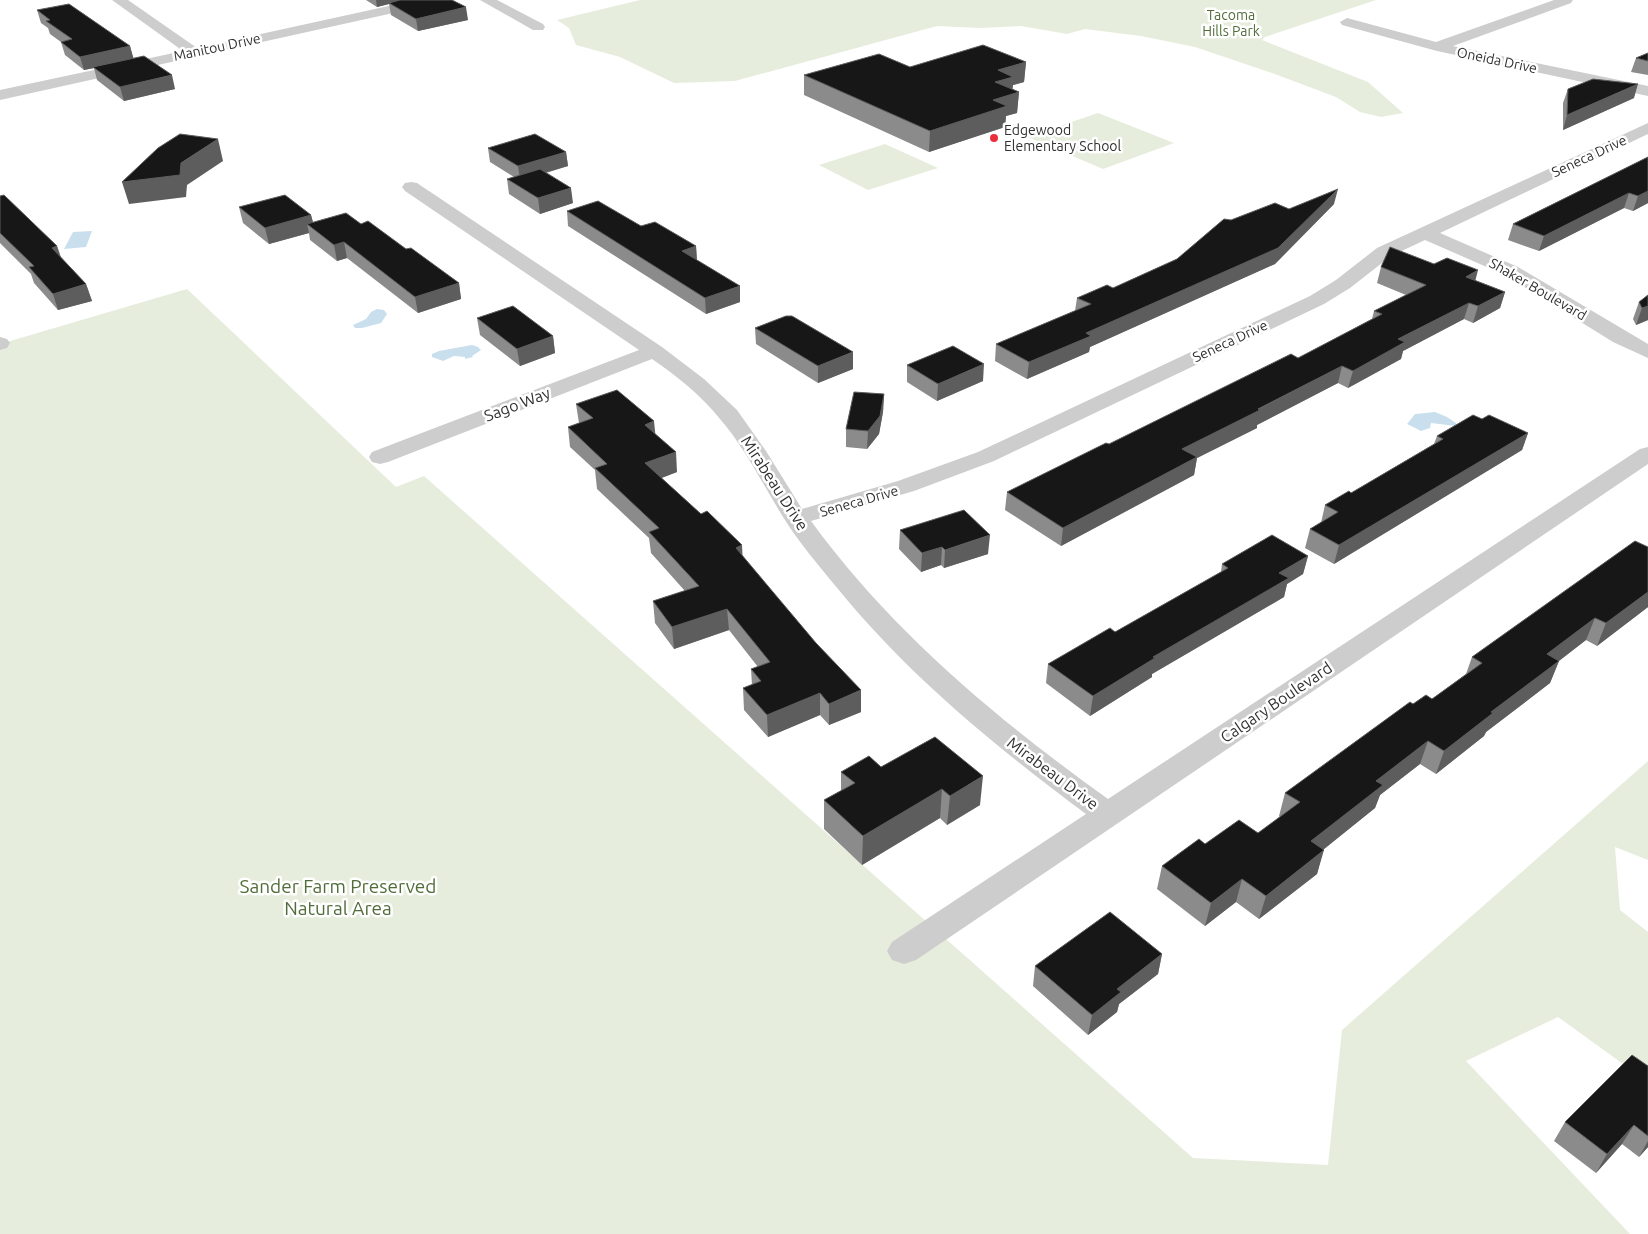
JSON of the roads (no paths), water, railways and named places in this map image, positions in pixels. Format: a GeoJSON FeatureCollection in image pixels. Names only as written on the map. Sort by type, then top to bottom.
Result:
{"type":"FeatureCollection","features":[{"type":"Feature","properties":{"kind":"street"},"geometry":{"type":"LineString","coordinates":[[119,0],[194,52]]}},
{"type":"Feature","properties":{"kind":"street","name":"Manitou Drive"},"geometry":{"type":"LineString","coordinates":[[0,95],[434,0]]}},
{"type":"Feature","properties":{"kind":"street"},"geometry":{"type":"LineString","coordinates":[[487,0],[538,27]]}},
{"type":"Feature","properties":{"kind":"street"},"geometry":{"type":"LineString","coordinates":[[1437,47],[1566,0]]}},
{"type":"Feature","properties":{"kind":"street","name":"Oneida Drive"},"geometry":{"type":"LineString","coordinates":[[1347,22],[1437,47],[1648,91]]}},
{"type":"Feature","properties":{"kind":"street","name":"Seneca Drive"},"geometry":{"type":"LineString","coordinates":[[796,518],[890,492],[974,462],[1317,300],[1343,284],[1384,252],[1648,128]]}},
{"type":"Feature","properties":{"kind":"street","name":"Mirabeau Drive"},"geometry":{"type":"LineString","coordinates":[[411,187],[655,351],[696,382],[730,416],[796,518],[848,585],[915,657],[1001,734],[1108,814]]}},
{"type":"Feature","properties":{"kind":"street","name":"Shaker Boulevard"},"geometry":{"type":"LineString","coordinates":[[1424,233],[1476,254],[1521,276],[1612,333],[1648,352]]}},
{"type":"Feature","properties":{"kind":"street","name":"Sago Way"},"geometry":{"type":"LineString","coordinates":[[380,457],[655,351]]}},
{"type":"Feature","properties":{"kind":"street","name":"Calgary Boulevard"},"geometry":{"type":"LineString","coordinates":[[904,951],[1648,454]]}},
{"type":"Feature","properties":{"kind":"water"},"geometry":{"type":"Polygon","coordinates":[[[92,231],[86,247],[64,249],[73,232],[92,231]]]}},
{"type":"Feature","properties":{"kind":"water"},"geometry":{"type":"Polygon","coordinates":[[[377,309],[384,310],[387,314],[381,323],[355,328],[353,325],[366,319],[371,312],[377,309]]]}},
{"type":"Feature","properties":{"kind":"water"},"geometry":{"type":"Polygon","coordinates":[[[472,345],[481,350],[473,357],[465,359],[465,357],[454,356],[443,361],[432,357],[432,354],[439,351],[472,345]]]}},
{"type":"Feature","properties":{"kind":"water"},"geometry":{"type":"Polygon","coordinates":[[[1435,412],[1456,423],[1456,426],[1431,423],[1430,428],[1421,431],[1407,424],[1415,414],[1435,412]]]}},
{"type":"Feature","properties":{"kind":"place","name":"Edgewood Elementary School"},"geometry":{"type":"Point","coordinates":[994,138]}},
{"type":"Feature","properties":{"kind":"park label","name":"Tacoma Hills Park"},"geometry":{"type":"Point","coordinates":[1231,24]}},
{"type":"Feature","properties":{"kind":"park label","name":"Sander Farm Preserved Natural Area"},"geometry":{"type":"Point","coordinates":[338,897]}}]}
